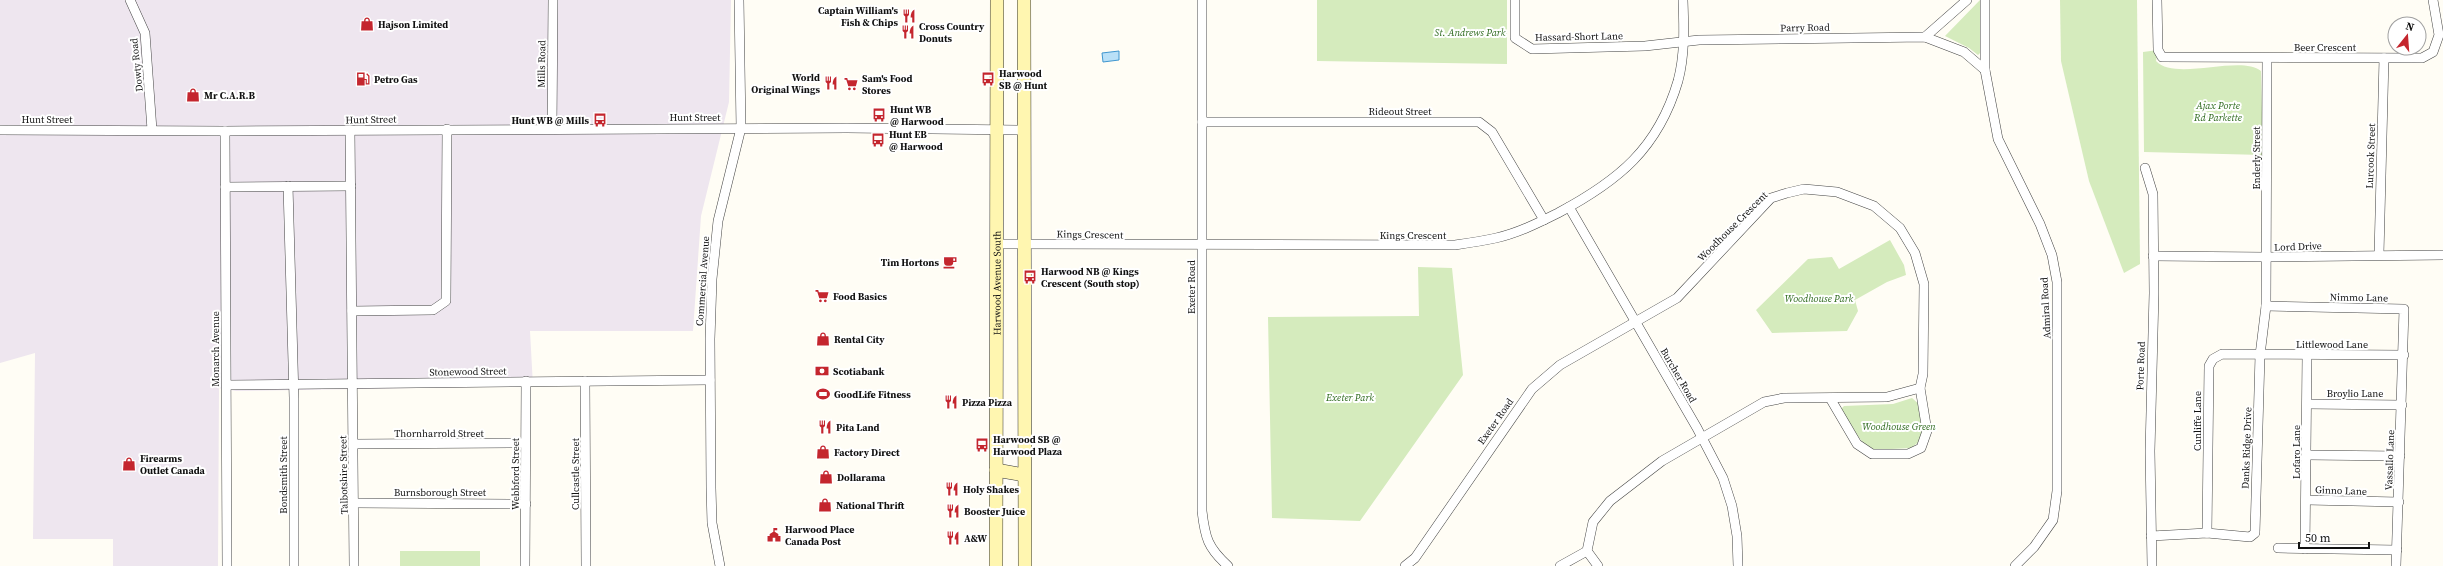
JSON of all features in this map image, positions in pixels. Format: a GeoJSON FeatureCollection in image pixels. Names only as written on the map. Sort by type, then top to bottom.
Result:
{"type":"FeatureCollection","features":[{"type":"Feature","properties":{"kind":"main road","name":"Harwood Avenue South"},"geometry":{"type":"LineString","coordinates":[[996,566],[997,0]]}},
{"type":"Feature","properties":{"kind":"main road"},"geometry":{"type":"LineString","coordinates":[[1024,0],[1023,130],[1025,566]]}},
{"type":"Feature","properties":{"kind":"main road"},"geometry":{"type":"LineString","coordinates":[[996,470],[1024,475]]}},
{"type":"Feature","properties":{"kind":"main road"},"geometry":{"type":"LineString","coordinates":[[997,541],[1000,566]]}},
{"type":"Feature","properties":{"kind":"street","name":"Dowty Road"},"geometry":{"type":"LineString","coordinates":[[130,0],[144,33],[152,130]]}},
{"type":"Feature","properties":{"kind":"street","name":"Mills Road"},"geometry":{"type":"LineString","coordinates":[[552,129],[553,0]]}},
{"type":"Feature","properties":{"kind":"street","name":"Commercial Avenue"},"geometry":{"type":"LineString","coordinates":[[720,566],[712,524],[710,380],[715,244],[718,222],[741,128],[739,0]]}},
{"type":"Feature","properties":{"kind":"street","name":"Exeter Road"},"geometry":{"type":"LineString","coordinates":[[1202,0],[1202,511],[1205,536],[1215,554],[1228,566]]}},
{"type":"Feature","properties":{"kind":"street","name":"Hassard-Short Lane"},"geometry":{"type":"LineString","coordinates":[[1515,0],[1515,38],[1532,49],[1646,46],[1684,41]]}},
{"type":"Feature","properties":{"kind":"street","name":"Kings Crescent"},"geometry":{"type":"LineString","coordinates":[[997,244],[1455,246],[1497,238],[1544,220],[1569,207],[1615,178],[1635,160],[1661,124],[1678,81],[1684,41],[1684,0]]}},
{"type":"Feature","properties":{"kind":"street"},"geometry":{"type":"LineString","coordinates":[[1925,37],[1967,0]]}},
{"type":"Feature","properties":{"kind":"street","name":"Admiral Road"},"geometry":{"type":"LineString","coordinates":[[1985,0],[1985,70],[1998,139],[2040,224],[2052,255],[2056,282],[2057,491],[2053,520],[2034,548],[2015,566]]}},
{"type":"Feature","properties":{"kind":"street","name":"Beer Crescent"},"geometry":{"type":"LineString","coordinates":[[2157,0],[2158,50],[2162,57],[2267,58],[2422,58],[2433,52],[2439,35],[2433,0]]}},
{"type":"Feature","properties":{"kind":"street","name":"Parry Road"},"geometry":{"type":"LineString","coordinates":[[1684,41],[1925,37],[1964,52],[1985,70]]}},
{"type":"Feature","properties":{"kind":"street","name":"Enderly Street"},"geometry":{"type":"LineString","coordinates":[[2266,258],[2267,58]]}},
{"type":"Feature","properties":{"kind":"street","name":"Lurcook Street"},"geometry":{"type":"LineString","coordinates":[[2379,254],[2384,58]]}},
{"type":"Feature","properties":{"kind":"street","name":"Rideout Street"},"geometry":{"type":"LineString","coordinates":[[1202,122],[1479,122],[1492,132],[1544,220]]}},
{"type":"Feature","properties":{"kind":"street","name":"Hunt Street"},"geometry":{"type":"LineString","coordinates":[[0,130],[225,131],[997,128]]}},
{"type":"Feature","properties":{"kind":"street"},"geometry":{"type":"LineString","coordinates":[[997,128],[1023,130]]}},
{"type":"Feature","properties":{"kind":"street"},"geometry":{"type":"LineString","coordinates":[[352,311],[433,310],[446,301],[447,129]]}},
{"type":"Feature","properties":{"kind":"street","name":"Talbotshire Street"},"geometry":{"type":"LineString","coordinates":[[350,130],[354,566]]}},
{"type":"Feature","properties":{"kind":"street","name":"Monarch Avenue"},"geometry":{"type":"LineString","coordinates":[[225,131],[227,566]]}},
{"type":"Feature","properties":{"kind":"street","name":"Porte Road"},"geometry":{"type":"LineString","coordinates":[[2145,168],[2153,194],[2150,372],[2152,566]]}},
{"type":"Feature","properties":{"kind":"street","name":"Bondsmith Street"},"geometry":{"type":"LineString","coordinates":[[288,186],[293,385],[294,566]]}},
{"type":"Feature","properties":{"kind":"street"},"geometry":{"type":"LineString","coordinates":[[225,187],[351,186]]}},
{"type":"Feature","properties":{"kind":"street","name":"Woodhouse Crescent"},"geometry":{"type":"LineString","coordinates":[[1636,323],[1677,298],[1771,198],[1804,189],[1837,192],[1874,206],[1888,216],[1900,228],[1915,253],[1924,284],[1924,374],[1920,388],[1927,431],[1921,448],[1908,454],[1872,454],[1858,444],[1830,398]]}},
{"type":"Feature","properties":{"kind":"street","name":"Burcher Road"},"geometry":{"type":"LineString","coordinates":[[1569,207],[1702,438],[1722,478],[1732,506],[1737,536],[1738,566]]}},
{"type":"Feature","properties":{"kind":"street","name":"Lord Drive"},"geometry":{"type":"LineString","coordinates":[[2153,256],[2266,258],[2379,254],[2443,255]]}},
{"type":"Feature","properties":{"kind":"street","name":"Danks Ridge Drive"},"geometry":{"type":"LineString","coordinates":[[2151,536],[2207,533],[2250,537],[2255,533],[2260,355],[2266,306],[2266,258]]}},
{"type":"Feature","properties":{"kind":"street","name":"Nimmo Lane"},"geometry":{"type":"LineString","coordinates":[[2266,306],[2404,309],[2404,355]]}},
{"type":"Feature","properties":{"kind":"street","name":"Exeter Road"},"geometry":{"type":"LineString","coordinates":[[1405,566],[1415,558],[1532,389],[1560,365],[1636,323]]}},
{"type":"Feature","properties":{"kind":"street","name":"Cunliffe Lane"},"geometry":{"type":"LineString","coordinates":[[2207,533],[2209,366],[2213,359],[2222,354],[2260,355]]}},
{"type":"Feature","properties":{"kind":"street","name":"Littlewood Lane"},"geometry":{"type":"LineString","coordinates":[[2260,355],[2404,355]]}},
{"type":"Feature","properties":{"kind":"street","name":"Lofaro Lane"},"geometry":{"type":"LineString","coordinates":[[2305,549],[2307,500],[2307,355]]}},
{"type":"Feature","properties":{"kind":"street","name":"Vassallo Lane"},"geometry":{"type":"LineString","coordinates":[[2396,566],[2404,355]]}},
{"type":"Feature","properties":{"kind":"street","name":"Stonewood Street"},"geometry":{"type":"LineString","coordinates":[[227,385],[710,380]]}},
{"type":"Feature","properties":{"kind":"street","name":"Cullcastle Street"},"geometry":{"type":"LineString","coordinates":[[585,381],[586,566]]}},
{"type":"Feature","properties":{"kind":"street","name":"Webbford Street"},"geometry":{"type":"LineString","coordinates":[[525,566],[526,382]]}},
{"type":"Feature","properties":{"kind":"street"},"geometry":{"type":"LineString","coordinates":[[1598,566],[1587,551],[1593,522],[1610,501],[1662,461],[1764,402],[1784,398],[1887,397],[1920,388]]}},
{"type":"Feature","properties":{"kind":"street","name":"Broylio Lane"},"geometry":{"type":"LineString","coordinates":[[2307,404],[2402,404]]}},
{"type":"Feature","properties":{"kind":"street","name":"Thornharrold Street"},"geometry":{"type":"LineString","coordinates":[[353,444],[526,443]]}},
{"type":"Feature","properties":{"kind":"street"},"geometry":{"type":"LineString","coordinates":[[2307,456],[2400,456]]}},
{"type":"Feature","properties":{"kind":"street","name":"Ginno Lane"},"geometry":{"type":"LineString","coordinates":[[2307,500],[2399,502]]}},
{"type":"Feature","properties":{"kind":"street","name":"Burnsborough Street"},"geometry":{"type":"LineString","coordinates":[[354,503],[526,504]]}},
{"type":"Feature","properties":{"kind":"street"},"geometry":{"type":"LineString","coordinates":[[2278,548],[2397,550]]}},
{"type":"Feature","properties":{"kind":"street"},"geometry":{"type":"LineString","coordinates":[[1560,566],[1587,551]]}},
{"type":"Feature","properties":{"kind":"shaded area"},"geometry":{"type":"Polygon","coordinates":[[[0,0],[731,0],[729,102],[701,216],[693,331],[530,331],[533,386],[236,391],[219,388],[218,566],[113,566],[113,539],[33,539],[35,353],[0,363],[0,0]]]}},
{"type":"Feature","properties":{"kind":"green space","name":"St. Andrews Park"},"geometry":{"type":"Polygon","coordinates":[[[1317,0],[1507,0],[1507,64],[1317,61],[1317,0]]]}},
{"type":"Feature","properties":{"kind":"green space"},"geometry":{"type":"Polygon","coordinates":[[[1980,0],[1981,52],[1978,55],[1969,48],[1945,36],[1980,0]]]}},
{"type":"Feature","properties":{"kind":"green space"},"geometry":{"type":"Polygon","coordinates":[[[2060,0],[2137,0],[2140,264],[2124,273],[2089,181],[2061,61],[2060,0]]]}},
{"type":"Feature","properties":{"kind":"green space","name":"Ajax Porte Rd Parkette"},"geometry":{"type":"Polygon","coordinates":[[[2158,50],[2156,61],[2165,67],[2192,69],[2239,65],[2251,67],[2261,71],[2263,155],[2144,152],[2143,52],[2158,50]]]}},
{"type":"Feature","properties":{"kind":"green space","name":"Woodhouse Park"},"geometry":{"type":"Polygon","coordinates":[[[1890,240],[1904,265],[1906,275],[1887,282],[1855,300],[1858,311],[1847,331],[1772,333],[1756,310],[1808,259],[1832,257],[1839,269],[1890,240]]]}},
{"type":"Feature","properties":{"kind":"green space","name":"Exeter Park"},"geometry":{"type":"Polygon","coordinates":[[[1418,267],[1452,268],[1463,375],[1360,521],[1272,518],[1268,317],[1419,316],[1418,267]]]}},
{"type":"Feature","properties":{"kind":"green space","name":"Woodhouse Green"},"geometry":{"type":"Polygon","coordinates":[[[1912,398],[1921,406],[1922,434],[1920,441],[1911,448],[1873,450],[1864,444],[1843,416],[1841,409],[1844,406],[1893,404],[1912,398]]]}},
{"type":"Feature","properties":{"kind":"green space"},"geometry":{"type":"Polygon","coordinates":[[[400,551],[480,551],[480,566],[400,566],[400,551]]]}},
{"type":"Feature","properties":{"kind":"water"},"geometry":{"type":"Polygon","coordinates":[[[1119,51],[1119,60],[1103,62],[1102,53],[1119,51]]]}},
{"type":"Feature","properties":{"kind":"place","name":"Captain William's Fish & Chips"},"geometry":{"type":"Point","coordinates":[909,16]}},
{"type":"Feature","properties":{"kind":"place","name":"Hajson Limited"},"geometry":{"type":"Point","coordinates":[367,24]}},
{"type":"Feature","properties":{"kind":"place","name":"Cross Country Donuts"},"geometry":{"type":"Point","coordinates":[908,32]}},
{"type":"Feature","properties":{"kind":"place","name":"Petro Gas"},"geometry":{"type":"Point","coordinates":[363,79]}},
{"type":"Feature","properties":{"kind":"place","name":"Harwood SB @ Hunt"},"geometry":{"type":"Point","coordinates":[988,79]}},
{"type":"Feature","properties":{"kind":"place","name":"World Original Wings"},"geometry":{"type":"Point","coordinates":[831,83]}},
{"type":"Feature","properties":{"kind":"place","name":"Sam's Food Stores"},"geometry":{"type":"Point","coordinates":[851,84]}},
{"type":"Feature","properties":{"kind":"place","name":"Mr C.A.R.B"},"geometry":{"type":"Point","coordinates":[193,95]}},
{"type":"Feature","properties":{"kind":"place","name":"Hunt WB @ Harwood"},"geometry":{"type":"Point","coordinates":[879,115]}},
{"type":"Feature","properties":{"kind":"place","name":"Hunt WB @ Mills"},"geometry":{"type":"Point","coordinates":[600,120]}},
{"type":"Feature","properties":{"kind":"place","name":"Hunt EB @ Harwood"},"geometry":{"type":"Point","coordinates":[878,140]}},
{"type":"Feature","properties":{"kind":"place","name":"Tim Hortons"},"geometry":{"type":"Point","coordinates":[950,262]}},
{"type":"Feature","properties":{"kind":"place","name":"Harwood NB @ Kings Crescent (South stop)"},"geometry":{"type":"Point","coordinates":[1030,277]}},
{"type":"Feature","properties":{"kind":"place","name":"Food Basics"},"geometry":{"type":"Point","coordinates":[822,296]}},
{"type":"Feature","properties":{"kind":"place","name":"Rental City"},"geometry":{"type":"Point","coordinates":[823,339]}},
{"type":"Feature","properties":{"kind":"place","name":"Scotiabank"},"geometry":{"type":"Point","coordinates":[822,371]}},
{"type":"Feature","properties":{"kind":"place","name":"GoodLife Fitness"},"geometry":{"type":"Point","coordinates":[823,394]}},
{"type":"Feature","properties":{"kind":"place","name":"Pizza Pizza"},"geometry":{"type":"Point","coordinates":[951,402]}},
{"type":"Feature","properties":{"kind":"place","name":"Pita Land"},"geometry":{"type":"Point","coordinates":[825,427]}},
{"type":"Feature","properties":{"kind":"place","name":"Harwood SB @ Harwood Plaza"},"geometry":{"type":"Point","coordinates":[982,445]}},
{"type":"Feature","properties":{"kind":"place","name":"Factory Direct"},"geometry":{"type":"Point","coordinates":[823,452]}},
{"type":"Feature","properties":{"kind":"place","name":"Firearms Outlet Canada"},"geometry":{"type":"Point","coordinates":[129,464]}},
{"type":"Feature","properties":{"kind":"place","name":"Dollarama"},"geometry":{"type":"Point","coordinates":[826,477]}},
{"type":"Feature","properties":{"kind":"place","name":"Holy Shakes"},"geometry":{"type":"Point","coordinates":[952,489]}},
{"type":"Feature","properties":{"kind":"place","name":"National Thrift"},"geometry":{"type":"Point","coordinates":[825,505]}},
{"type":"Feature","properties":{"kind":"place","name":"Booster Juice"},"geometry":{"type":"Point","coordinates":[953,511]}},
{"type":"Feature","properties":{"kind":"place","name":"Harwood Place Canada Post"},"geometry":{"type":"Point","coordinates":[774,535]}},
{"type":"Feature","properties":{"kind":"place","name":"A&W"},"geometry":{"type":"Point","coordinates":[953,538]}}]}
